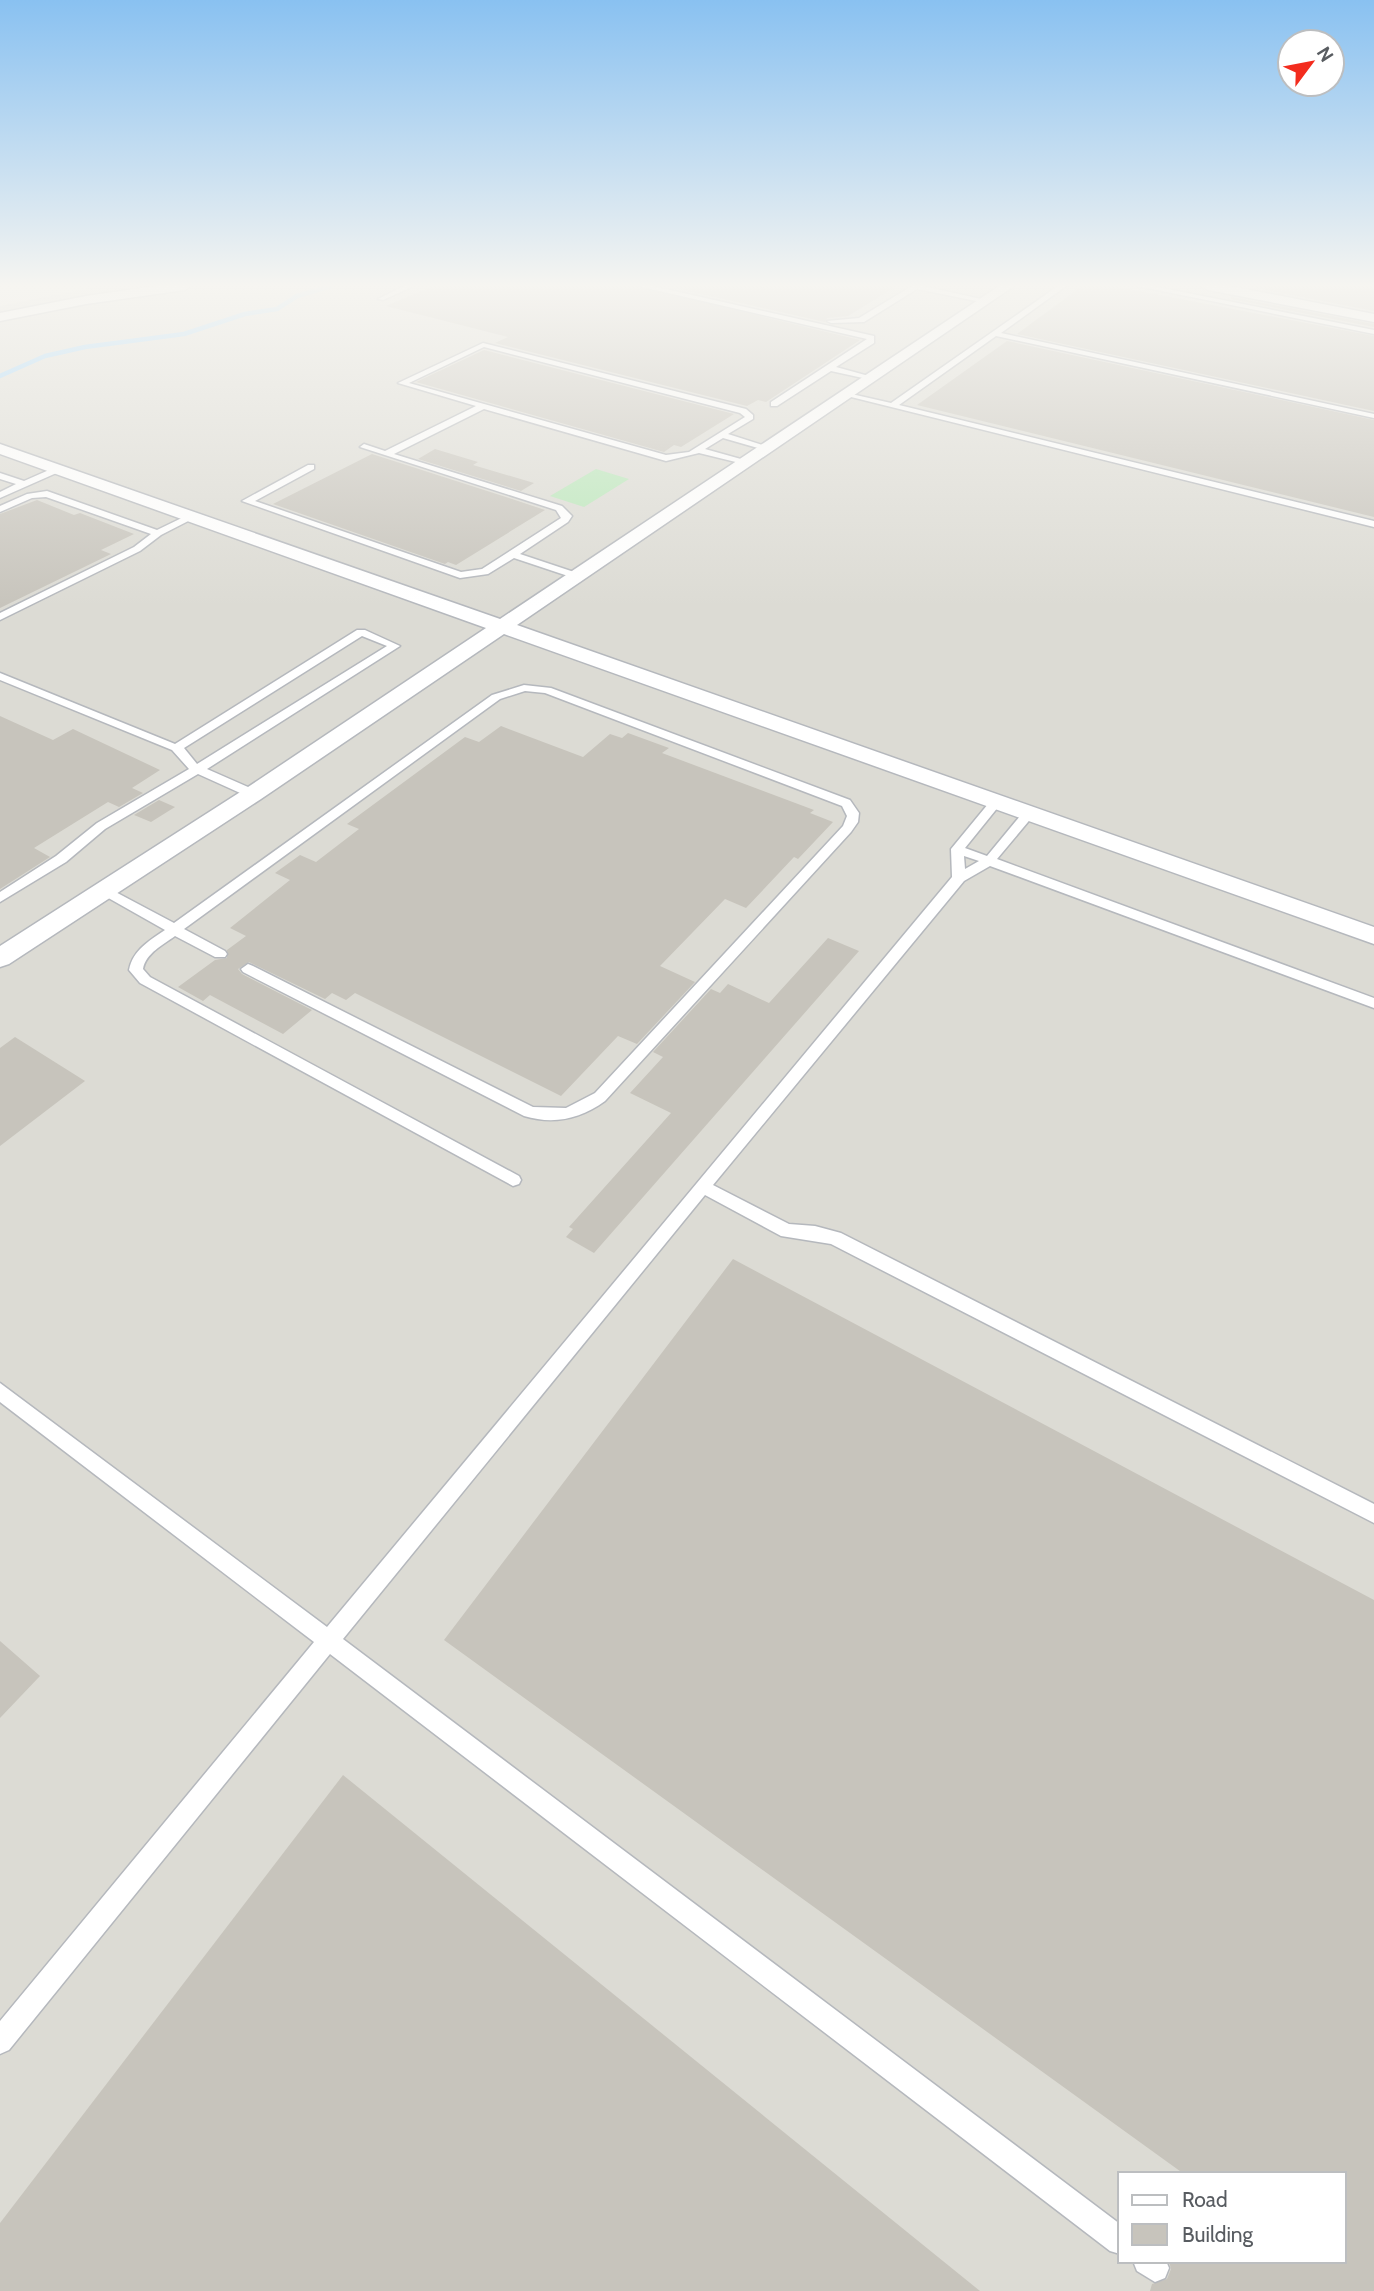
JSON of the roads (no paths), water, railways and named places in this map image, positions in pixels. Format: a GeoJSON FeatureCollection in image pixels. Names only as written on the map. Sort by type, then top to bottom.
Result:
{"type":"FeatureCollection","features":[{"type":"Feature","properties":{"kind":"street"},"geometry":{"type":"LineString","coordinates":[[0,958],[253,794],[850,393]]}},
{"type":"Feature","properties":{"kind":"street"},"geometry":{"type":"LineString","coordinates":[[0,449],[1374,936]]}},
{"type":"Feature","properties":{"kind":"lane"},"geometry":{"type":"LineString","coordinates":[[435,393],[659,456],[680,457],[698,450],[748,419],[750,415],[668,393]]}},
{"type":"Feature","properties":{"kind":"lane"},"geometry":{"type":"LineString","coordinates":[[774,404],[791,393]]}},
{"type":"Feature","properties":{"kind":"lane"},"geometry":{"type":"LineString","coordinates":[[893,406],[912,393]]}},
{"type":"Feature","properties":{"kind":"lane"},"geometry":{"type":"LineString","coordinates":[[1267,393],[1374,416]]}},
{"type":"Feature","properties":{"kind":"lane"},"geometry":{"type":"LineString","coordinates":[[847,395],[1374,524]]}},
{"type":"Feature","properties":{"kind":"lane"},"geometry":{"type":"LineString","coordinates":[[386,454],[481,407]]}},
{"type":"Feature","properties":{"kind":"lane"},"geometry":{"type":"LineString","coordinates":[[722,435],[768,448]]}},
{"type":"Feature","properties":{"kind":"lane"},"geometry":{"type":"LineString","coordinates":[[311,467],[247,501],[460,575],[485,572],[565,520],[565,511],[365,447]]}},
{"type":"Feature","properties":{"kind":"lane"},"geometry":{"type":"LineString","coordinates":[[698,450],[745,463]]}},
{"type":"Feature","properties":{"kind":"lane"},"geometry":{"type":"LineString","coordinates":[[0,495],[58,469]]}},
{"type":"Feature","properties":{"kind":"lane"},"geometry":{"type":"LineString","coordinates":[[0,476],[24,484]]}},
{"type":"Feature","properties":{"kind":"lane"},"geometry":{"type":"LineString","coordinates":[[0,509],[30,496],[47,494],[158,533]]}},
{"type":"Feature","properties":{"kind":"lane"},"geometry":{"type":"LineString","coordinates":[[0,617],[137,550],[158,533],[193,516]]}},
{"type":"Feature","properties":{"kind":"lane"},"geometry":{"type":"LineString","coordinates":[[512,554],[577,576]]}},
{"type":"Feature","properties":{"kind":"lane"},"geometry":{"type":"LineString","coordinates":[[0,898],[61,859],[101,826],[395,646],[361,632],[176,748]]}},
{"type":"Feature","properties":{"kind":"lane"},"geometry":{"type":"LineString","coordinates":[[0,676],[176,748],[181,751],[185,762],[253,794]]}},
{"type":"Feature","properties":{"kind":"lane"},"geometry":{"type":"LineString","coordinates":[[248,969],[529,1112],[545,1116],[576,1112],[590,1105],[609,1087],[847,829],[852,823],[853,813],[840,799],[547,690],[513,690],[496,697],[175,929],[138,960],[136,970],[145,980],[513,1180]]}},
{"type":"Feature","properties":{"kind":"lane"},"geometry":{"type":"LineString","coordinates":[[959,878],[957,849],[997,801]]}},
{"type":"Feature","properties":{"kind":"lane"},"geometry":{"type":"LineString","coordinates":[[0,2041],[604,1304],[704,1188],[959,878],[989,861],[1029,813]]}},
{"type":"Feature","properties":{"kind":"lane"},"geometry":{"type":"LineString","coordinates":[[957,849],[1374,1003]]}},
{"type":"Feature","properties":{"kind":"lane"},"geometry":{"type":"LineString","coordinates":[[103,891],[220,954]]}},
{"type":"Feature","properties":{"kind":"lane"},"geometry":{"type":"LineString","coordinates":[[704,1188],[787,1231],[835,1238],[1374,1514]]}},
{"type":"Feature","properties":{"kind":"lane"},"geometry":{"type":"LineString","coordinates":[[0,1391],[1118,2239]]}}]}
